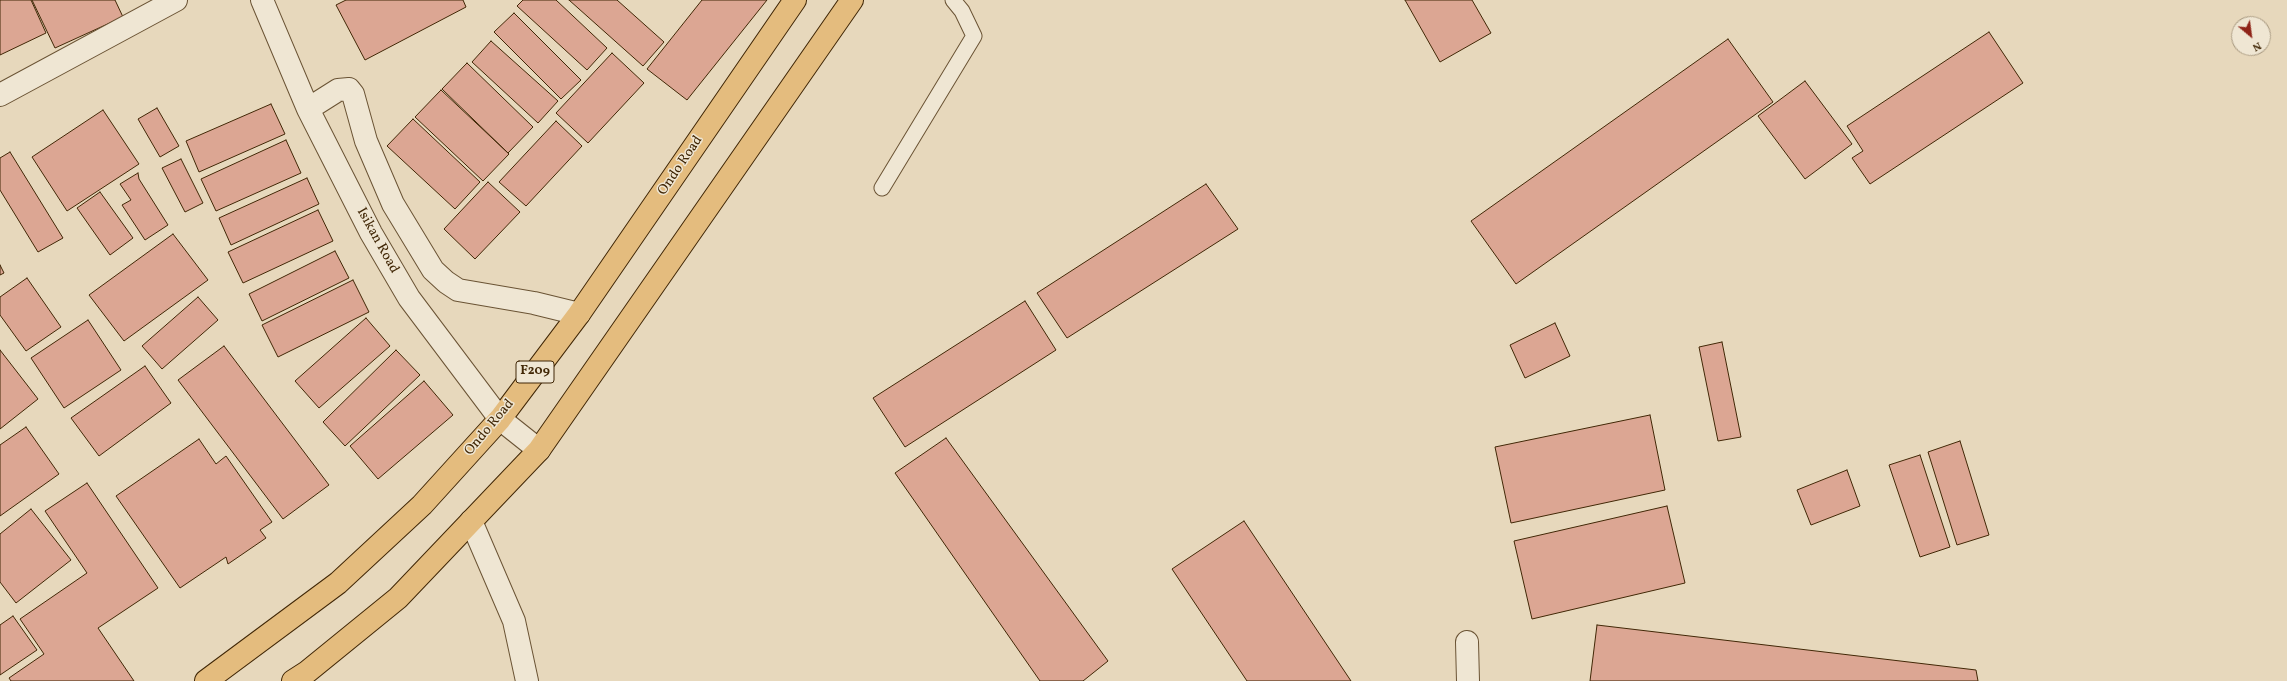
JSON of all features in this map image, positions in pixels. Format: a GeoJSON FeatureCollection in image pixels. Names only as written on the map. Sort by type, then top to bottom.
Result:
{"type":"FeatureCollection","features":[{"type":"Feature","properties":{"kind":"main road","name":"Ondo Road"},"geometry":{"type":"LineString","coordinates":[[206,681],[338,583],[422,505],[500,419],[579,314],[795,0]]}},
{"type":"Feature","properties":{"kind":"main road"},"geometry":{"type":"LineString","coordinates":[[293,681],[307,672],[398,598],[539,450],[852,0]]}},
{"type":"Feature","properties":{"kind":"street"},"geometry":{"type":"LineString","coordinates":[[0,95],[148,6],[176,0]]}},
{"type":"Feature","properties":{"kind":"street","name":"Isikan Road"},"geometry":{"type":"LineString","coordinates":[[262,0],[308,109],[371,233],[409,298],[500,419],[539,450]]}},
{"type":"Feature","properties":{"kind":"street"},"geometry":{"type":"LineString","coordinates":[[308,109],[338,90],[349,89],[353,94],[366,141],[393,204],[433,270],[446,282],[458,290],[534,302],[579,314]]}},
{"type":"Feature","properties":{"kind":"street"},"geometry":{"type":"LineString","coordinates":[[471,521],[514,621],[527,681]]}},
{"type":"Feature","properties":{"kind":"street"},"geometry":{"type":"LineString","coordinates":[[1467,642],[1468,681]]}},
{"type":"Feature","properties":{"kind":"lane"},"geometry":{"type":"LineString","coordinates":[[882,188],[974,36],[962,11],[953,0]]}},
{"type":"Feature","properties":{"kind":"building"},"geometry":{"type":"Polygon","coordinates":[[[0,0],[31,0],[46,33],[0,55],[0,0]]]}},
{"type":"Feature","properties":{"kind":"building"},"geometry":{"type":"Polygon","coordinates":[[[32,0],[115,0],[123,17],[55,48],[32,0]]]}},
{"type":"Feature","properties":{"kind":"building"},"geometry":{"type":"Polygon","coordinates":[[[346,0],[463,0],[466,7],[365,60],[336,5],[346,0]]]}},
{"type":"Feature","properties":{"kind":"building"},"geometry":{"type":"Polygon","coordinates":[[[523,0],[556,0],[607,48],[587,70],[517,6],[523,0]]]}},
{"type":"Feature","properties":{"kind":"building"},"geometry":{"type":"Polygon","coordinates":[[[569,0],[617,0],[664,42],[643,66],[569,0]]]}},
{"type":"Feature","properties":{"kind":"building"},"geometry":{"type":"Polygon","coordinates":[[[702,0],[767,0],[687,100],[647,69],[702,0]]]}},
{"type":"Feature","properties":{"kind":"building"},"geometry":{"type":"Polygon","coordinates":[[[1405,0],[1472,0],[1491,33],[1440,62],[1405,0]]]}},
{"type":"Feature","properties":{"kind":"building"},"geometry":{"type":"Polygon","coordinates":[[[514,13],[581,80],[561,99],[494,32],[514,13]]]}},
{"type":"Feature","properties":{"kind":"building"},"geometry":{"type":"Polygon","coordinates":[[[1989,32],[2023,83],[1870,184],[1852,158],[1863,151],[1847,126],[1989,32]]]}},
{"type":"Feature","properties":{"kind":"building"},"geometry":{"type":"Polygon","coordinates":[[[1728,39],[1773,102],[1516,284],[1471,221],[1728,39]]]}},
{"type":"Feature","properties":{"kind":"building"},"geometry":{"type":"Polygon","coordinates":[[[491,41],[558,101],[538,123],[472,62],[491,41]]]}},
{"type":"Feature","properties":{"kind":"building"},"geometry":{"type":"Polygon","coordinates":[[[612,53],[644,83],[588,143],[556,113],[612,53]]]}},
{"type":"Feature","properties":{"kind":"building"},"geometry":{"type":"Polygon","coordinates":[[[467,63],[533,127],[508,153],[442,89],[467,63]]]}},
{"type":"Feature","properties":{"kind":"building"},"geometry":{"type":"Polygon","coordinates":[[[1805,81],[1852,144],[1805,179],[1758,116],[1805,81]]]}},
{"type":"Feature","properties":{"kind":"building"},"geometry":{"type":"Polygon","coordinates":[[[441,90],[509,154],[483,181],[415,117],[441,90]]]}},
{"type":"Feature","properties":{"kind":"building"},"geometry":{"type":"Polygon","coordinates":[[[271,104],[285,134],[199,172],[186,141],[271,104]]]}},
{"type":"Feature","properties":{"kind":"building"},"geometry":{"type":"Polygon","coordinates":[[[157,108],[179,146],[160,157],[138,119],[157,108]]]}},
{"type":"Feature","properties":{"kind":"building"},"geometry":{"type":"Polygon","coordinates":[[[103,110],[139,164],[67,211],[32,157],[103,110]]]}},
{"type":"Feature","properties":{"kind":"building"},"geometry":{"type":"Polygon","coordinates":[[[413,119],[480,182],[455,209],[387,146],[413,119]]]}},
{"type":"Feature","properties":{"kind":"building"},"geometry":{"type":"Polygon","coordinates":[[[556,121],[582,146],[526,206],[499,182],[556,121]]]}},
{"type":"Feature","properties":{"kind":"building"},"geometry":{"type":"Polygon","coordinates":[[[286,140],[301,173],[216,211],[201,179],[286,140]]]}},
{"type":"Feature","properties":{"kind":"building"},"geometry":{"type":"Polygon","coordinates":[[[10,152],[63,238],[38,252],[0,190],[0,158],[10,152]]]}},
{"type":"Feature","properties":{"kind":"building"},"geometry":{"type":"Polygon","coordinates":[[[181,159],[203,203],[185,212],[162,168],[181,159]]]}},
{"type":"Feature","properties":{"kind":"building"},"geometry":{"type":"Polygon","coordinates":[[[138,173],[139,179],[168,225],[145,240],[122,205],[131,200],[120,184],[138,173]]]}},
{"type":"Feature","properties":{"kind":"building"},"geometry":{"type":"Polygon","coordinates":[[[307,178],[319,204],[231,245],[219,218],[307,178]]]}},
{"type":"Feature","properties":{"kind":"building"},"geometry":{"type":"Polygon","coordinates":[[[488,182],[520,212],[475,259],[444,229],[488,182]]]}},
{"type":"Feature","properties":{"kind":"building"},"geometry":{"type":"Polygon","coordinates":[[[1206,184],[1238,229],[1067,338],[1037,293],[1206,184]]]}},
{"type":"Feature","properties":{"kind":"building"},"geometry":{"type":"Polygon","coordinates":[[[100,192],[133,238],[110,255],[77,208],[100,192]]]}},
{"type":"Feature","properties":{"kind":"building"},"geometry":{"type":"Polygon","coordinates":[[[318,210],[333,241],[243,283],[228,252],[318,210]]]}},
{"type":"Feature","properties":{"kind":"building"},"geometry":{"type":"Polygon","coordinates":[[[173,234],[208,280],[124,341],[89,295],[173,234]]]}},
{"type":"Feature","properties":{"kind":"building"},"geometry":{"type":"Polygon","coordinates":[[[335,251],[349,278],[262,321],[249,294],[335,251]]]}},
{"type":"Feature","properties":{"kind":"building"},"geometry":{"type":"Polygon","coordinates":[[[0,265],[4,273],[0,275],[0,265]]]}},
{"type":"Feature","properties":{"kind":"building"},"geometry":{"type":"Polygon","coordinates":[[[27,278],[61,327],[26,351],[0,315],[0,297],[27,278]]]}},
{"type":"Feature","properties":{"kind":"building"},"geometry":{"type":"Polygon","coordinates":[[[353,280],[369,312],[278,357],[262,325],[353,280]]]}},
{"type":"Feature","properties":{"kind":"building"},"geometry":{"type":"Polygon","coordinates":[[[198,297],[218,320],[162,369],[142,346],[198,297]]]}},
{"type":"Feature","properties":{"kind":"building"},"geometry":{"type":"Polygon","coordinates":[[[1025,301],[1056,350],[905,447],[873,398],[1025,301]]]}},
{"type":"Feature","properties":{"kind":"building"},"geometry":{"type":"Polygon","coordinates":[[[366,318],[390,346],[319,408],[295,381],[366,318]]]}},
{"type":"Feature","properties":{"kind":"building"},"geometry":{"type":"Polygon","coordinates":[[[88,320],[121,370],[64,408],[31,358],[88,320]]]}},
{"type":"Feature","properties":{"kind":"building"},"geometry":{"type":"Polygon","coordinates":[[[1555,323],[1570,356],[1525,378],[1510,345],[1555,323]]]}},
{"type":"Feature","properties":{"kind":"building"},"geometry":{"type":"Polygon","coordinates":[[[1722,342],[1741,437],[1718,441],[1699,347],[1722,342]]]}},
{"type":"Feature","properties":{"kind":"building"},"geometry":{"type":"Polygon","coordinates":[[[224,346],[329,485],[283,519],[178,380],[224,346]]]}},
{"type":"Feature","properties":{"kind":"building"},"geometry":{"type":"Polygon","coordinates":[[[0,350],[38,399],[0,429],[0,350]]]}},
{"type":"Feature","properties":{"kind":"building"},"geometry":{"type":"Polygon","coordinates":[[[396,350],[420,375],[345,446],[323,422],[396,350]]]}},
{"type":"Feature","properties":{"kind":"building"},"geometry":{"type":"Polygon","coordinates":[[[145,366],[171,403],[99,456],[71,418],[145,366]]]}},
{"type":"Feature","properties":{"kind":"building"},"geometry":{"type":"Polygon","coordinates":[[[424,381],[453,415],[378,479],[350,446],[424,381]]]}},
{"type":"Feature","properties":{"kind":"building"},"geometry":{"type":"Polygon","coordinates":[[[1650,415],[1665,490],[1511,523],[1495,447],[1650,415]]]}},
{"type":"Feature","properties":{"kind":"building"},"geometry":{"type":"Polygon","coordinates":[[[26,427],[59,474],[0,516],[0,445],[26,427]]]}},
{"type":"Feature","properties":{"kind":"building"},"geometry":{"type":"Polygon","coordinates":[[[946,438],[1108,661],[1083,681],[1040,681],[895,473],[946,438]]]}},
{"type":"Feature","properties":{"kind":"building"},"geometry":{"type":"Polygon","coordinates":[[[199,439],[216,464],[226,456],[272,522],[260,530],[266,538],[228,564],[226,557],[180,588],[116,496],[199,439]]]}},
{"type":"Feature","properties":{"kind":"building"},"geometry":{"type":"Polygon","coordinates":[[[1960,441],[1989,535],[1957,545],[1928,452],[1960,441]]]}},
{"type":"Feature","properties":{"kind":"building"},"geometry":{"type":"Polygon","coordinates":[[[1920,455],[1950,547],[1920,557],[1889,465],[1920,455]]]}},
{"type":"Feature","properties":{"kind":"building"},"geometry":{"type":"Polygon","coordinates":[[[1847,470],[1860,506],[1811,525],[1797,490],[1847,470]]]}},
{"type":"Feature","properties":{"kind":"building"},"geometry":{"type":"Polygon","coordinates":[[[87,483],[158,588],[98,628],[134,681],[11,681],[9,678],[44,654],[20,619],[87,573],[45,511],[87,483]]]}},
{"type":"Feature","properties":{"kind":"building"},"geometry":{"type":"Polygon","coordinates":[[[1667,506],[1685,583],[1532,619],[1514,541],[1667,506]]]}},
{"type":"Feature","properties":{"kind":"building"},"geometry":{"type":"Polygon","coordinates":[[[31,509],[71,560],[16,603],[0,582],[0,534],[31,509]]]}},
{"type":"Feature","properties":{"kind":"building"},"geometry":{"type":"Polygon","coordinates":[[[1244,521],[1351,681],[1247,681],[1172,569],[1244,521]]]}},
{"type":"Feature","properties":{"kind":"building"},"geometry":{"type":"Polygon","coordinates":[[[13,616],[37,650],[0,675],[0,625],[13,616]]]}},
{"type":"Feature","properties":{"kind":"building"},"geometry":{"type":"Polygon","coordinates":[[[1597,625],[1976,670],[1978,681],[1590,681],[1597,625]]]}}]}
